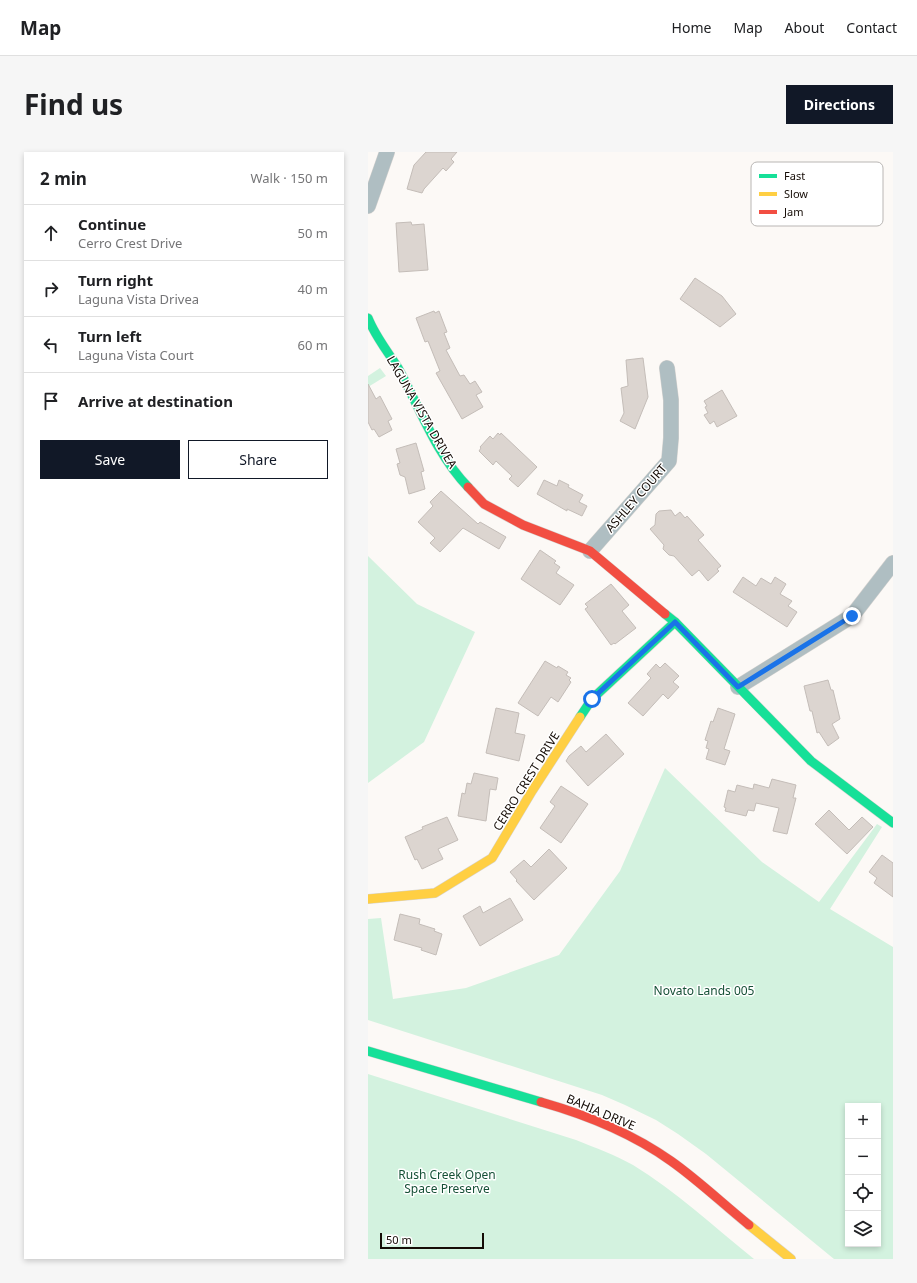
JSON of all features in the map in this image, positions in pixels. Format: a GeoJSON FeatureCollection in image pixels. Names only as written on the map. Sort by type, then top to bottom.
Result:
{"type":"FeatureCollection","features":[{"type":"Feature","properties":{"kind":"street"},"geometry":{"type":"LineString","coordinates":[[368,206],[387,152]]}},
{"type":"Feature","properties":{"kind":"street","name":"LAGUNA VISTA DRIVEA"},"geometry":{"type":"LineString","coordinates":[[368,318],[371,326],[398,369],[434,437],[460,479],[484,504],[522,525],[590,551],[675,622],[811,761],[893,823]]}},
{"type":"Feature","properties":{"kind":"street","name":"ASHLEY COURT"},"geometry":{"type":"LineString","coordinates":[[590,551],[669,461],[671,438],[671,400],[667,368]]}},
{"type":"Feature","properties":{"kind":"street"},"geometry":{"type":"LineString","coordinates":[[738,687],[852,616],[893,563]]}},
{"type":"Feature","properties":{"kind":"street","name":"CERRO CREST DRIVE"},"geometry":{"type":"LineString","coordinates":[[368,899],[435,893],[492,858],[532,791],[592,699],[675,622]]}},
{"type":"Feature","properties":{"kind":"street","name":"BAHIA DRIVE"},"geometry":{"type":"LineString","coordinates":[[368,1051],[558,1106],[626,1134],[671,1161],[791,1259]]}},
{"type":"Feature","properties":{"kind":"green space"},"geometry":{"type":"Polygon","coordinates":[[[380,368],[386,376],[368,387],[368,376],[380,368]]]}},
{"type":"Feature","properties":{"kind":"green space"},"geometry":{"type":"Polygon","coordinates":[[[368,556],[417,604],[475,632],[424,742],[368,783],[368,556]]]}},
{"type":"Feature","properties":{"kind":"green space","name":"Novato Lands 005"},"geometry":{"type":"Polygon","coordinates":[[[665,768],[762,862],[819,902],[877,824],[882,827],[830,909],[893,947],[893,1259],[834,1259],[706,1154],[656,1120],[625,1105],[602,1095],[368,1020],[368,919],[381,918],[393,999],[466,988],[559,955],[620,871],[665,768]]]}},
{"type":"Feature","properties":{"kind":"green space","name":"Rush Creek Open Space Preserve"},"geometry":{"type":"Polygon","coordinates":[[[368,1074],[576,1140],[619,1158],[633,1165],[664,1186],[754,1259],[368,1259],[368,1074]]]}},
{"type":"Feature","properties":{"kind":"building"},"geometry":{"type":"Polygon","coordinates":[[[426,152],[457,152],[451,159],[454,162],[446,171],[443,168],[422,193],[407,189],[414,165],[426,152]]]}},
{"type":"Feature","properties":{"kind":"building"},"geometry":{"type":"Polygon","coordinates":[[[411,222],[412,225],[424,224],[428,270],[399,272],[396,223],[411,222]]]}},
{"type":"Feature","properties":{"kind":"building"},"geometry":{"type":"Polygon","coordinates":[[[695,278],[722,296],[736,314],[720,327],[680,299],[695,278]]]}},
{"type":"Feature","properties":{"kind":"building"},"geometry":{"type":"Polygon","coordinates":[[[434,311],[435,313],[439,311],[447,332],[444,333],[450,348],[446,350],[460,376],[464,375],[470,384],[475,381],[482,392],[476,395],[483,407],[462,419],[436,373],[440,371],[428,341],[425,342],[416,318],[434,311]]]}},
{"type":"Feature","properties":{"kind":"building"},"geometry":{"type":"Polygon","coordinates":[[[643,358],[648,397],[635,429],[620,421],[624,413],[621,388],[628,386],[626,360],[643,358]]]}},
{"type":"Feature","properties":{"kind":"building"},"geometry":{"type":"Polygon","coordinates":[[[368,384],[376,399],[380,396],[392,419],[388,421],[392,430],[379,437],[374,429],[372,430],[368,422],[368,384]]]}},
{"type":"Feature","properties":{"kind":"building"},"geometry":{"type":"Polygon","coordinates":[[[722,390],[737,416],[717,427],[714,421],[710,424],[704,415],[708,413],[705,407],[707,406],[704,401],[722,390]]]}},
{"type":"Feature","properties":{"kind":"building"},"geometry":{"type":"Polygon","coordinates":[[[498,433],[500,435],[501,433],[537,467],[518,487],[509,479],[512,476],[496,461],[493,465],[479,451],[481,448],[480,447],[490,436],[493,439],[498,433]]]}},
{"type":"Feature","properties":{"kind":"building"},"geometry":{"type":"Polygon","coordinates":[[[416,443],[424,471],[421,472],[425,489],[409,494],[405,477],[400,475],[397,464],[400,463],[396,449],[416,443]]]}},
{"type":"Feature","properties":{"kind":"building"},"geometry":{"type":"Polygon","coordinates":[[[544,480],[557,486],[559,480],[583,495],[579,502],[587,506],[582,516],[567,509],[567,511],[537,494],[544,480]]]}},
{"type":"Feature","properties":{"kind":"building"},"geometry":{"type":"Polygon","coordinates":[[[441,491],[478,524],[480,522],[506,537],[499,549],[463,528],[440,552],[430,543],[435,538],[418,522],[433,506],[430,502],[441,491]]]}},
{"type":"Feature","properties":{"kind":"building"},"geometry":{"type":"Polygon","coordinates":[[[671,510],[675,516],[680,512],[685,518],[687,516],[704,535],[698,540],[721,566],[717,569],[719,571],[708,581],[699,570],[692,576],[674,556],[669,555],[663,549],[664,545],[650,529],[655,525],[656,514],[659,511],[671,510]]]}},
{"type":"Feature","properties":{"kind":"building"},"geometry":{"type":"Polygon","coordinates":[[[540,550],[556,561],[554,563],[560,567],[556,573],[574,585],[560,605],[521,579],[540,550]]]}},
{"type":"Feature","properties":{"kind":"building"},"geometry":{"type":"Polygon","coordinates":[[[743,577],[756,586],[761,578],[771,584],[775,577],[786,584],[780,594],[792,601],[788,606],[797,612],[787,627],[733,592],[743,577]]]}},
{"type":"Feature","properties":{"kind":"building"},"geometry":{"type":"Polygon","coordinates":[[[611,584],[629,605],[622,611],[636,628],[615,644],[614,643],[611,645],[585,609],[588,607],[585,604],[611,584]]]}},
{"type":"Feature","properties":{"kind":"building"},"geometry":{"type":"Polygon","coordinates":[[[545,661],[568,672],[566,675],[571,678],[569,680],[571,682],[558,702],[551,697],[538,716],[518,703],[545,661]]]}},
{"type":"Feature","properties":{"kind":"building"},"geometry":{"type":"Polygon","coordinates":[[[665,663],[679,676],[673,682],[679,687],[668,699],[663,694],[643,716],[628,703],[651,678],[647,674],[656,664],[660,668],[665,663]]]}},
{"type":"Feature","properties":{"kind":"building"},"geometry":{"type":"Polygon","coordinates":[[[828,680],[831,690],[833,690],[840,719],[832,724],[839,738],[828,746],[819,732],[817,733],[804,686],[828,680]]]}},
{"type":"Feature","properties":{"kind":"building"},"geometry":{"type":"Polygon","coordinates":[[[496,708],[519,713],[515,733],[525,735],[519,761],[486,753],[496,708]]]}},
{"type":"Feature","properties":{"kind":"building"},"geometry":{"type":"Polygon","coordinates":[[[718,708],[735,714],[724,749],[730,751],[725,765],[706,759],[709,749],[706,748],[708,741],[705,740],[711,721],[713,722],[718,708]]]}},
{"type":"Feature","properties":{"kind":"building"},"geometry":{"type":"Polygon","coordinates":[[[606,734],[624,754],[588,786],[566,761],[569,756],[581,746],[586,752],[606,734]]]}},
{"type":"Feature","properties":{"kind":"building"},"geometry":{"type":"Polygon","coordinates":[[[474,773],[498,778],[496,790],[490,789],[486,821],[458,816],[462,793],[465,794],[467,783],[471,784],[474,773]]]}},
{"type":"Feature","properties":{"kind":"building"},"geometry":{"type":"Polygon","coordinates":[[[772,779],[796,785],[793,798],[796,798],[787,834],[773,831],[779,808],[756,803],[754,811],[748,810],[746,816],[725,811],[726,808],[724,807],[728,790],[735,792],[737,785],[753,789],[754,784],[769,788],[772,779]]]}},
{"type":"Feature","properties":{"kind":"building"},"geometry":{"type":"Polygon","coordinates":[[[561,786],[588,804],[561,843],[540,828],[555,806],[550,802],[561,786]]]}},
{"type":"Feature","properties":{"kind":"building"},"geometry":{"type":"Polygon","coordinates":[[[829,810],[849,830],[862,817],[873,827],[847,854],[815,824],[829,810]]]}},
{"type":"Feature","properties":{"kind":"building"},"geometry":{"type":"Polygon","coordinates":[[[447,817],[458,840],[438,849],[443,859],[422,869],[417,859],[415,860],[405,837],[423,829],[422,827],[447,817]]]}},
{"type":"Feature","properties":{"kind":"building"},"geometry":{"type":"Polygon","coordinates":[[[549,849],[567,868],[534,900],[516,881],[517,880],[510,872],[524,860],[531,867],[549,849]]]}},
{"type":"Feature","properties":{"kind":"building"},"geometry":{"type":"Polygon","coordinates":[[[882,855],[893,863],[893,897],[874,883],[877,878],[869,872],[882,855]]]}},
{"type":"Feature","properties":{"kind":"building"},"geometry":{"type":"Polygon","coordinates":[[[510,898],[523,920],[480,946],[463,916],[480,906],[483,913],[510,898]]]}},
{"type":"Feature","properties":{"kind":"building"},"geometry":{"type":"Polygon","coordinates":[[[400,914],[420,919],[419,924],[435,929],[434,931],[442,934],[436,955],[421,950],[422,948],[394,940],[400,914]]]}},
{"type":"Feature","properties":{"kind":"traffic: fast"},"geometry":{"type":"LineString","coordinates":[[368,318],[378,338],[398,368],[429,430],[447,460],[468,487]]}},
{"type":"Feature","properties":{"kind":"traffic: fast"},"geometry":{"type":"LineString","coordinates":[[665,614],[675,622],[811,761],[893,823]]}},
{"type":"Feature","properties":{"kind":"traffic: fast"},"geometry":{"type":"LineString","coordinates":[[580,717],[592,699],[675,622]]}},
{"type":"Feature","properties":{"kind":"traffic: fast"},"geometry":{"type":"LineString","coordinates":[[368,1051],[541,1102]]}},
{"type":"Feature","properties":{"kind":"traffic: slow"},"geometry":{"type":"LineString","coordinates":[[368,899],[435,893],[492,858],[532,791],[580,717]]}},
{"type":"Feature","properties":{"kind":"traffic: slow"},"geometry":{"type":"LineString","coordinates":[[749,1225],[791,1259]]}},
{"type":"Feature","properties":{"kind":"traffic: jam"},"geometry":{"type":"LineString","coordinates":[[468,487],[484,504],[523,525],[590,551],[665,614]]}},
{"type":"Feature","properties":{"kind":"traffic: jam"},"geometry":{"type":"LineString","coordinates":[[541,1102],[592,1119],[641,1142],[681,1168],[749,1225]]}},
{"type":"Feature","properties":{"kind":"route"},"geometry":{"type":"LineString","coordinates":[[592,699],[675,622],[738,687],[852,616]]}}]}
